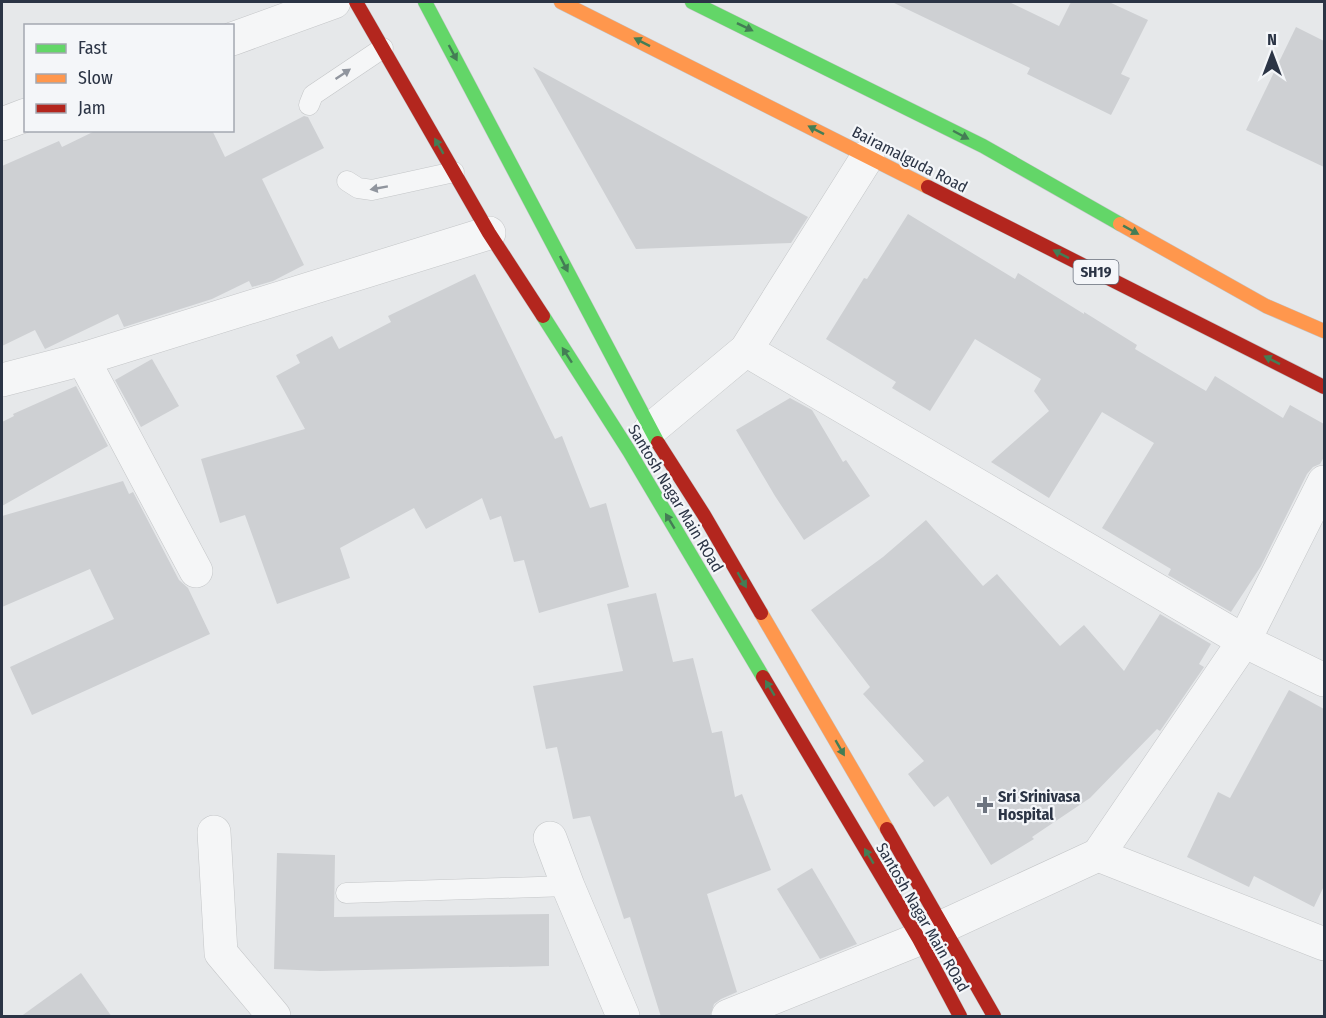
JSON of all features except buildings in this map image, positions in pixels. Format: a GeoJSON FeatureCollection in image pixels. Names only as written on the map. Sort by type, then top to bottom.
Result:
{"type":"FeatureCollection","features":[{"type":"Feature","properties":{"kind":"main road","name":"Santosh Nagar Main ROad"},"geometry":{"type":"LineString","coordinates":[[356,2],[489,233],[931,933],[994,1017]]}},
{"type":"Feature","properties":{"kind":"main road","name":"Santosh Nagar Main ROad"},"geometry":{"type":"LineString","coordinates":[[424,2],[537,212],[650,430],[704,515],[931,933],[960,1017]]}},
{"type":"Feature","properties":{"kind":"main road","name":"Bairamalguda Road"},"geometry":{"type":"LineString","coordinates":[[561,2],[868,156],[1246,341],[1324,387]]}},
{"type":"Feature","properties":{"kind":"main road"},"geometry":{"type":"LineString","coordinates":[[692,2],[983,146],[1263,311],[1324,331]]}},
{"type":"Feature","properties":{"kind":"street"},"geometry":{"type":"LineString","coordinates":[[234,38],[334,2]]}},
{"type":"Feature","properties":{"kind":"street"},"geometry":{"type":"LineString","coordinates":[[2,124],[24,116]]}},
{"type":"Feature","properties":{"kind":"street"},"geometry":{"type":"LineString","coordinates":[[650,430],[746,350],[868,156]]}},
{"type":"Feature","properties":{"kind":"street"},"geometry":{"type":"LineString","coordinates":[[2,380],[83,359],[489,233]]}},
{"type":"Feature","properties":{"kind":"street"},"geometry":{"type":"LineString","coordinates":[[746,350],[1244,641],[1324,680]]}},
{"type":"Feature","properties":{"kind":"street"},"geometry":{"type":"LineString","coordinates":[[83,359],[196,571]]}},
{"type":"Feature","properties":{"kind":"street"},"geometry":{"type":"LineString","coordinates":[[728,1017],[931,933],[1098,855],[1244,641],[1324,482]]}},
{"type":"Feature","properties":{"kind":"street"},"geometry":{"type":"LineString","coordinates":[[214,832],[221,954],[274,1017]]}},
{"type":"Feature","properties":{"kind":"street"},"geometry":{"type":"LineString","coordinates":[[550,838],[623,1017]]}},
{"type":"Feature","properties":{"kind":"street"},"geometry":{"type":"LineString","coordinates":[[1098,855],[1324,944]]}},
{"type":"Feature","properties":{"kind":"lane"},"geometry":{"type":"LineString","coordinates":[[309,105],[313,95],[383,48]]}},
{"type":"Feature","properties":{"kind":"lane"},"geometry":{"type":"LineString","coordinates":[[347,181],[358,188],[372,190],[454,172]]}},
{"type":"Feature","properties":{"kind":"lane"},"geometry":{"type":"LineString","coordinates":[[346,893],[568,886]]}},
{"type":"Feature","properties":{"kind":"traffic: fast"},"geometry":{"type":"LineString","coordinates":[[425,2],[658,443]]}},
{"type":"Feature","properties":{"kind":"traffic: fast"},"geometry":{"type":"LineString","coordinates":[[692,2],[983,146],[1120,224]]}},
{"type":"Feature","properties":{"kind":"traffic: fast"},"geometry":{"type":"LineString","coordinates":[[543,316],[629,451],[763,677]]}},
{"type":"Feature","properties":{"kind":"traffic: slow"},"geometry":{"type":"LineString","coordinates":[[561,2],[928,187]]}},
{"type":"Feature","properties":{"kind":"traffic: slow"},"geometry":{"type":"LineString","coordinates":[[1120,224],[1266,306],[1324,331]]}},
{"type":"Feature","properties":{"kind":"traffic: slow"},"geometry":{"type":"LineString","coordinates":[[761,613],[887,829]]}},
{"type":"Feature","properties":{"kind":"traffic: jam"},"geometry":{"type":"LineString","coordinates":[[356,2],[489,233],[543,316]]}},
{"type":"Feature","properties":{"kind":"traffic: jam"},"geometry":{"type":"LineString","coordinates":[[928,187],[1324,387]]}},
{"type":"Feature","properties":{"kind":"traffic: jam"},"geometry":{"type":"LineString","coordinates":[[658,443],[704,515],[761,613]]}},
{"type":"Feature","properties":{"kind":"traffic: jam"},"geometry":{"type":"LineString","coordinates":[[763,677],[919,939],[960,1016]]}},
{"type":"Feature","properties":{"kind":"traffic: jam"},"geometry":{"type":"LineString","coordinates":[[887,829],[994,1016]]}},
{"type":"Feature","properties":{"kind":"place","name":"Sri Srinivasa Hospital"},"geometry":{"type":"Point","coordinates":[985,805]}}]}
